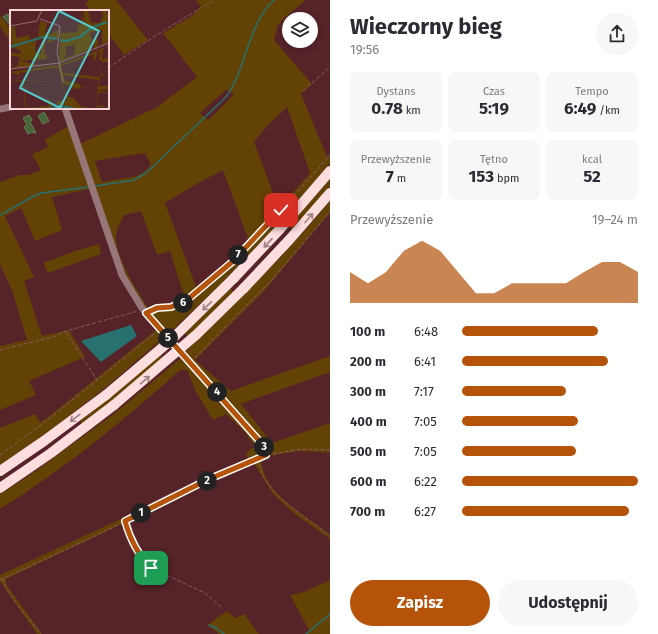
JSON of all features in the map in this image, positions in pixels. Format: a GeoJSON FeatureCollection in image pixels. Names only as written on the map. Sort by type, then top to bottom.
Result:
{"type":"FeatureCollection","features":[{"type":"Feature","properties":{"kind":"highway"},"geometry":{"type":"LineString","coordinates":[[0,471],[44,441],[106,395],[170,341],[234,278],[280,229],[330,171]]}},
{"type":"Feature","properties":{"kind":"highway"},"geometry":{"type":"LineString","coordinates":[[0,488],[51,454],[114,405],[196,335],[244,288],[290,239],[330,193]]}},
{"type":"Feature","properties":{"kind":"street"},"geometry":{"type":"LineString","coordinates":[[0,109],[10,107]]}},
{"type":"Feature","properties":{"kind":"street"},"geometry":{"type":"LineString","coordinates":[[65,109],[122,275],[144,311],[262,444],[266,455]]}},
{"type":"Feature","properties":{"kind":"path"},"geometry":{"type":"LineString","coordinates":[[109,67],[158,34],[214,0]]}},
{"type":"Feature","properties":{"kind":"path"},"geometry":{"type":"LineString","coordinates":[[303,91],[330,67]]}},
{"type":"Feature","properties":{"kind":"path"},"geometry":{"type":"LineString","coordinates":[[0,350],[53,337],[129,314],[166,309],[187,300],[232,262],[330,155]]}},
{"type":"Feature","properties":{"kind":"path"},"geometry":{"type":"LineString","coordinates":[[190,363],[270,282],[330,212]]}},
{"type":"Feature","properties":{"kind":"path"},"geometry":{"type":"LineString","coordinates":[[0,454],[45,422],[160,329]]}},
{"type":"Feature","properties":{"kind":"path"},"geometry":{"type":"LineString","coordinates":[[66,332],[97,381]]}},
{"type":"Feature","properties":{"kind":"path"},"geometry":{"type":"LineString","coordinates":[[0,580],[125,521],[207,480],[258,458],[266,455],[301,449],[330,450]]}},
{"type":"Feature","properties":{"kind":"path"},"geometry":{"type":"LineString","coordinates":[[258,458],[262,475],[272,489],[292,507],[330,536]]}},
{"type":"Feature","properties":{"kind":"path"},"geometry":{"type":"LineString","coordinates":[[125,521],[130,540],[137,553],[151,568],[205,593],[221,607]]}},
{"type":"Feature","properties":{"kind":"path"},"geometry":{"type":"LineString","coordinates":[[3,578],[8,591],[41,634]]}},
{"type":"Feature","properties":{"kind":"shaded area"},"geometry":{"type":"Polygon","coordinates":[[[90,0],[116,0],[148,40],[124,55],[109,34],[109,10],[90,10],[85,4],[90,0]]]}},
{"type":"Feature","properties":{"kind":"shaded area"},"geometry":{"type":"Polygon","coordinates":[[[196,0],[306,0],[291,12],[282,12],[282,20],[278,25],[274,40],[312,84],[301,94],[327,157],[330,154],[330,163],[282,220],[222,283],[167,335],[143,307],[126,278],[80,144],[157,107],[197,77],[163,33],[192,16],[201,6],[196,0]],[[226,90],[200,113],[208,120],[234,94],[226,90]],[[287,107],[268,125],[254,142],[279,209],[310,173],[287,107]],[[145,153],[95,161],[102,182],[137,176],[144,172],[151,165],[145,153]],[[223,170],[165,203],[198,292],[233,260],[249,241],[223,170]],[[141,211],[124,215],[116,234],[119,254],[138,292],[148,308],[171,309],[186,302],[170,251],[157,255],[141,211]]]}},
{"type":"Feature","properties":{"kind":"shaded area"},"geometry":{"type":"Polygon","coordinates":[[[0,15],[10,29],[10,41],[0,26],[0,15]]]}},
{"type":"Feature","properties":{"kind":"shaded area"},"geometry":{"type":"Polygon","coordinates":[[[68,126],[90,189],[52,197],[62,230],[35,241],[21,208],[5,216],[34,277],[24,281],[42,336],[69,330],[85,357],[29,381],[36,395],[0,410],[0,346],[27,340],[12,290],[0,265],[0,182],[41,170],[32,154],[48,147],[45,140],[68,126]]]}},
{"type":"Feature","properties":{"kind":"shaded area"},"geometry":{"type":"Polygon","coordinates":[[[330,175],[330,188],[293,230],[288,226],[330,175]]]}},
{"type":"Feature","properties":{"kind":"shaded area"},"geometry":{"type":"Polygon","coordinates":[[[330,201],[330,212],[265,290],[195,360],[231,391],[330,356],[330,372],[241,404],[272,443],[330,423],[330,453],[299,451],[269,456],[270,450],[183,354],[259,279],[330,201]]]}},
{"type":"Feature","properties":{"kind":"shaded area"},"geometry":{"type":"Polygon","coordinates":[[[99,244],[101,254],[48,273],[43,263],[75,251],[99,244]]]}},
{"type":"Feature","properties":{"kind":"shaded area"},"geometry":{"type":"Polygon","coordinates":[[[230,288],[235,293],[189,337],[184,332],[230,288]]]}},
{"type":"Feature","properties":{"kind":"shaded area"},"geometry":{"type":"Polygon","coordinates":[[[156,330],[163,338],[105,388],[48,432],[0,465],[0,428],[35,414],[40,422],[47,418],[156,330]]]}},
{"type":"Feature","properties":{"kind":"shaded area"},"geometry":{"type":"Polygon","coordinates":[[[159,354],[164,359],[84,425],[81,424],[80,418],[159,354]]]}},
{"type":"Feature","properties":{"kind":"shaded area"},"geometry":{"type":"Polygon","coordinates":[[[181,358],[261,446],[263,452],[262,454],[251,459],[249,458],[250,463],[6,579],[6,584],[42,634],[37,634],[0,581],[0,575],[248,458],[246,453],[255,446],[245,432],[226,414],[213,420],[196,392],[187,370],[180,370],[93,444],[47,478],[0,509],[0,494],[33,473],[115,413],[181,358]]]}},
{"type":"Feature","properties":{"kind":"shaded area"},"geometry":{"type":"Polygon","coordinates":[[[261,459],[264,472],[270,484],[278,494],[287,503],[330,535],[330,539],[295,514],[274,495],[253,462],[261,459]]]}},
{"type":"Feature","properties":{"kind":"shaded area"},"geometry":{"type":"Polygon","coordinates":[[[330,580],[330,634],[304,634],[309,630],[290,595],[304,592],[330,580]]]}},
{"type":"Feature","properties":{"kind":"shaded area"},"geometry":{"type":"Polygon","coordinates":[[[227,611],[235,618],[244,614],[259,634],[219,634],[207,625],[227,611]]]}},
{"type":"Feature","properties":{"kind":"water"},"geometry":{"type":"Polygon","coordinates":[[[131,325],[137,336],[101,362],[81,341],[131,325]]]}},
{"type":"Feature","properties":{"kind":"building"},"geometry":{"type":"Polygon","coordinates":[[[8,14],[10,17],[10,24],[9,24],[3,17],[8,14]]]}},
{"type":"Feature","properties":{"kind":"building"},"geometry":{"type":"Polygon","coordinates":[[[44,112],[49,121],[43,124],[38,116],[44,112]]]}},
{"type":"Feature","properties":{"kind":"building"},"geometry":{"type":"Polygon","coordinates":[[[29,115],[32,120],[30,122],[36,133],[32,132],[28,134],[24,127],[27,125],[23,118],[29,115]]]}},
{"type":"Feature","properties":{"kind":"waterway"},"geometry":{"type":"LineString","coordinates":[[95,186],[134,180],[146,173],[226,97],[239,73],[252,34],[265,10],[274,0]]}},
{"type":"Feature","properties":{"kind":"waterway"},"geometry":{"type":"LineString","coordinates":[[0,215],[41,193],[89,187]]}},
{"type":"Feature","properties":{"kind":"waterway"},"geometry":{"type":"LineString","coordinates":[[306,634],[330,614]]}},
{"type":"Feature","properties":{"kind":"waterway"},"geometry":{"type":"LineString","coordinates":[[209,625],[224,634]]}},
{"type":"Feature","properties":{"kind":"route"},"geometry":{"type":"LineString","coordinates":[[151,568],[137,553],[130,540],[125,521],[207,480],[266,455],[262,444],[146,313],[157,308],[166,309],[187,300],[232,262],[281,210]]}}]}
